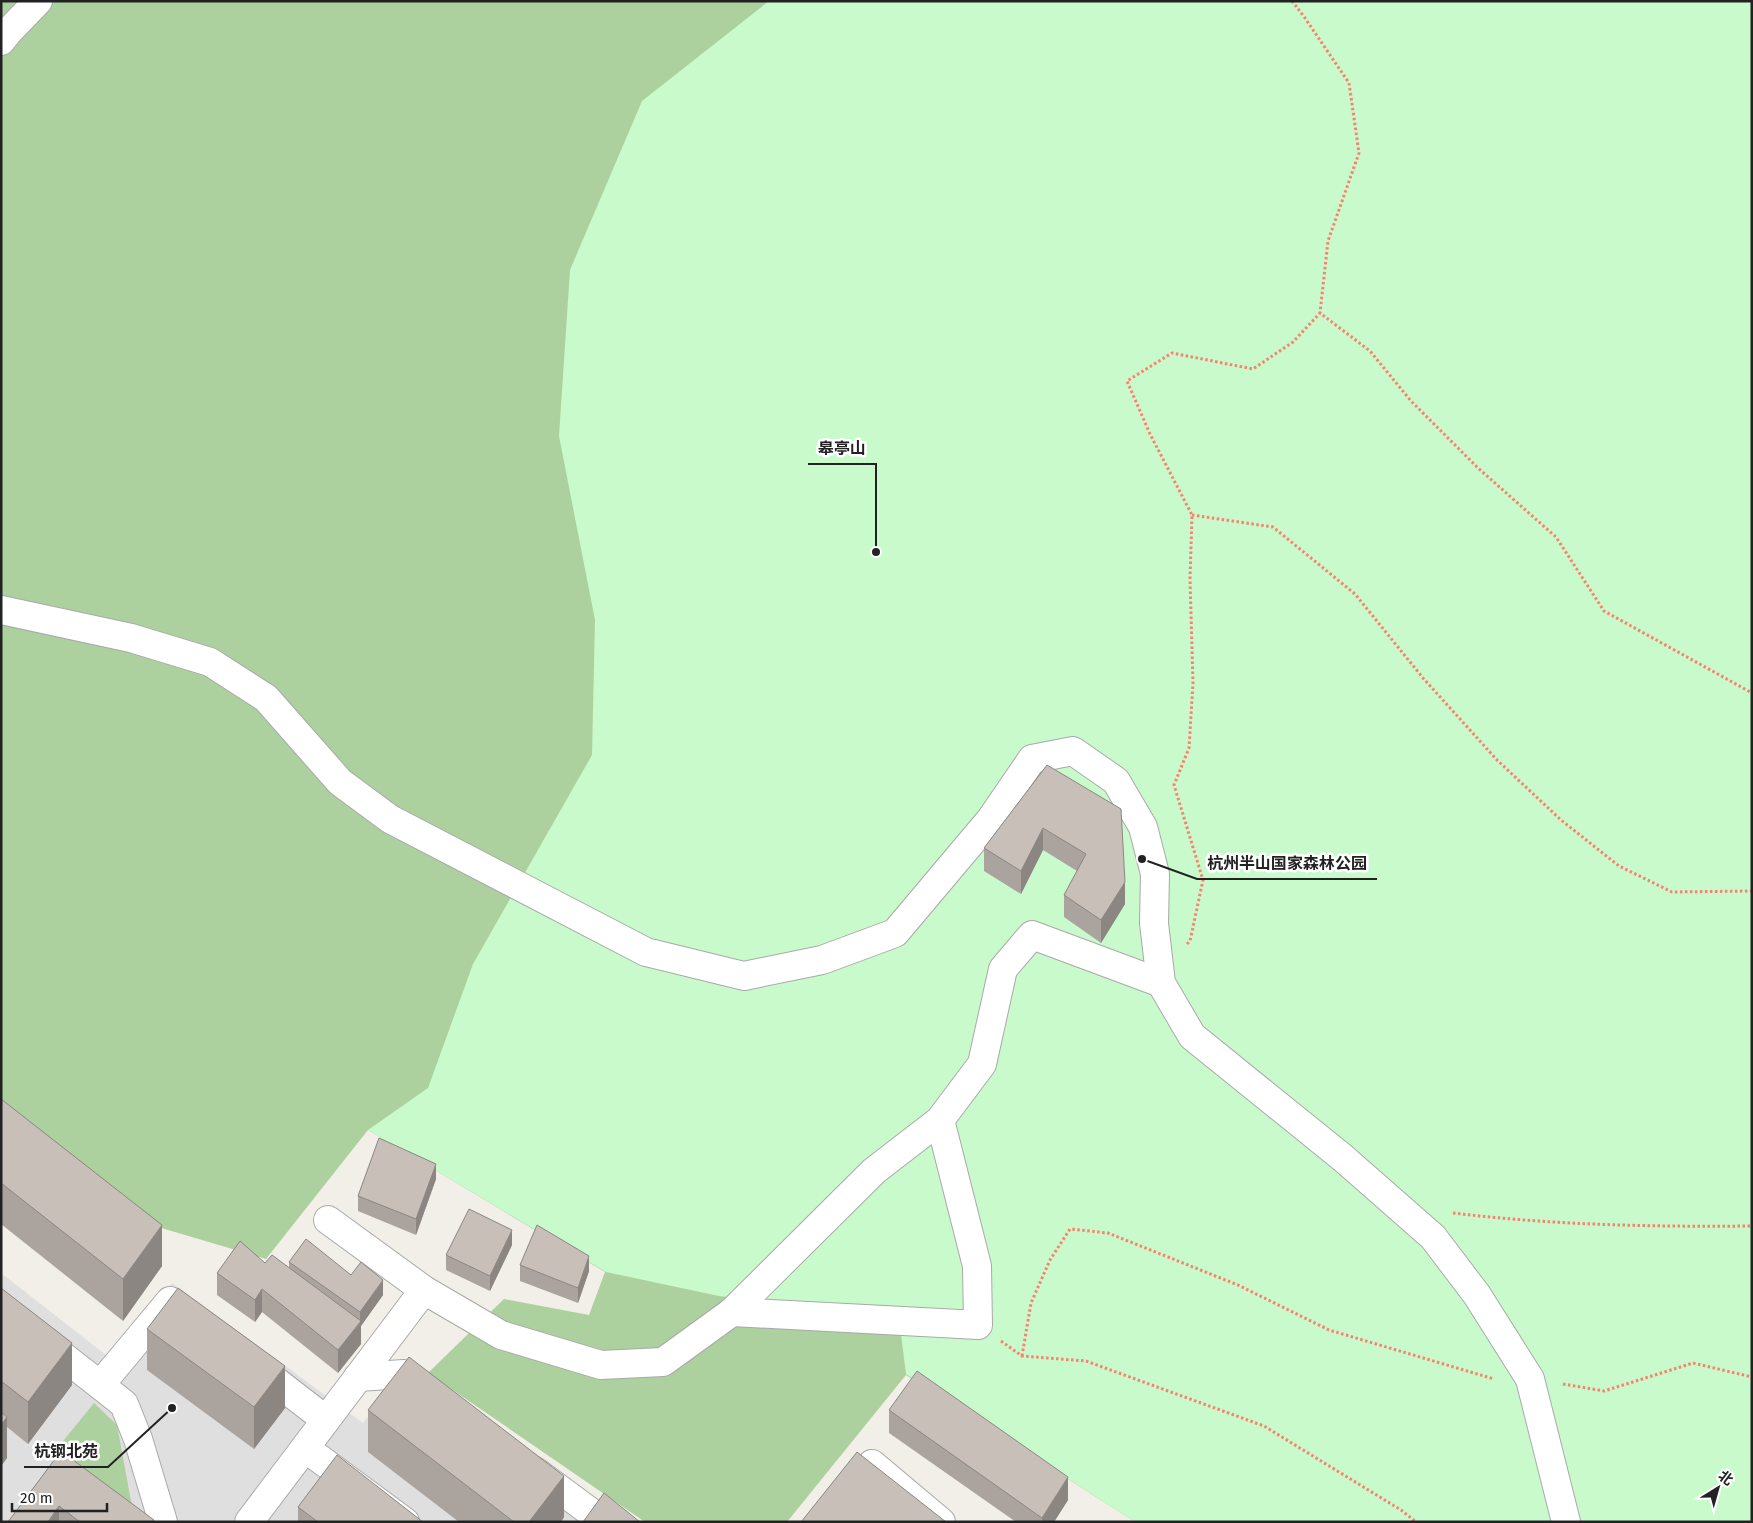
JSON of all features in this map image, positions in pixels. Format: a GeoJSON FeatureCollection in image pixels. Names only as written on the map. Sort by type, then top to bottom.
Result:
{"type":"FeatureCollection","features":[{"type":"Feature","properties":{"kind":"street"},"geometry":{"type":"LineString","coordinates":[[1,41],[38,1]]}},
{"type":"Feature","properties":{"kind":"street"},"geometry":{"type":"LineString","coordinates":[[1,610],[131,638],[210,662],[266,698],[340,782],[390,819],[646,952],[744,976],[822,960],[895,933],[991,819],[1032,759],[1073,751],[1116,781],[1143,827],[1155,874],[1154,923],[1161,983],[1192,1036],[1343,1158],[1433,1237],[1477,1296],[1530,1379],[1566,1522]]}},
{"type":"Feature","properties":{"kind":"street"},"geometry":{"type":"LineString","coordinates":[[328,1220],[424,1290],[501,1335],[601,1365],[662,1362],[732,1312],[874,1171],[940,1120],[982,1064],[1003,969],[1032,935],[1161,983]]}},
{"type":"Feature","properties":{"kind":"street"},"geometry":{"type":"LineString","coordinates":[[732,1312],[978,1325],[977,1266],[940,1120]]}},
{"type":"Feature","properties":{"kind":"street"},"geometry":{"type":"LineString","coordinates":[[249,1522],[424,1290]]}},
{"type":"Feature","properties":{"kind":"street"},"geometry":{"type":"LineString","coordinates":[[100,1385],[170,1301],[194,1318]]}},
{"type":"Feature","properties":{"kind":"street"},"geometry":{"type":"LineString","coordinates":[[1,1308],[124,1404],[138,1439],[163,1522]]}},
{"type":"Feature","properties":{"kind":"street"},"geometry":{"type":"LineString","coordinates":[[233,1348],[326,1420]]}},
{"type":"Feature","properties":{"kind":"street"},"geometry":{"type":"LineString","coordinates":[[358,1378],[404,1374],[444,1403]]}},
{"type":"Feature","properties":{"kind":"street"},"geometry":{"type":"LineString","coordinates":[[305,1448],[405,1522]]}},
{"type":"Feature","properties":{"kind":"street"},"geometry":{"type":"LineString","coordinates":[[514,1456],[594,1519]]}},
{"type":"Feature","properties":{"kind":"street"},"geometry":{"type":"LineString","coordinates":[[872,1464],[941,1522]]}},
{"type":"Feature","properties":{"kind":"path"},"geometry":{"type":"LineString","coordinates":[[1161,983],[1190,941],[1203,880],[1174,785],[1188,748],[1192,692],[1190,579],[1192,515],[1150,434],[1127,381],[1172,353],[1253,369],[1293,342],[1320,313],[1328,241],[1359,153],[1349,83],[1292,1]]}},
{"type":"Feature","properties":{"kind":"path"},"geometry":{"type":"LineString","coordinates":[[1320,313],[1370,351],[1411,401],[1478,468],[1556,537],[1604,611],[1752,693]]}},
{"type":"Feature","properties":{"kind":"path"},"geometry":{"type":"LineString","coordinates":[[1192,515],[1273,527],[1355,594],[1423,678],[1497,760],[1561,820],[1619,866],[1672,892],[1752,892]]}},
{"type":"Feature","properties":{"kind":"path"},"geometry":{"type":"LineString","coordinates":[[1446,1212],[1514,1220],[1752,1226]]}},
{"type":"Feature","properties":{"kind":"path"},"geometry":{"type":"LineString","coordinates":[[1022,1356],[1031,1302],[1050,1260],[1070,1229],[1108,1233],[1238,1285],[1329,1330],[1491,1378],[1530,1379],[1604,1391],[1693,1363],[1752,1377]]}},
{"type":"Feature","properties":{"kind":"path"},"geometry":{"type":"LineString","coordinates":[[978,1325],[1022,1356],[1086,1361],[1264,1426],[1401,1510],[1416,1522]]}},
{"type":"Feature","properties":{"kind":"shaded area"},"geometry":{"type":"Polygon","coordinates":[[[1,1273],[106,1355],[172,1283],[363,1423],[387,1394],[417,1368],[628,1522],[1,1522],[1,1273]]]}},
{"type":"Feature","properties":{"kind":"green space"},"geometry":{"type":"Polygon","coordinates":[[[1,1],[1752,1],[1752,1522],[1135,1522],[906,1375],[787,1522],[645,1522],[428,1373],[504,1299],[589,1315],[605,1272],[368,1130],[266,1259],[158,1227],[1,1103],[1,1]]]}},
{"type":"Feature","properties":{"kind":"green space"},"geometry":{"type":"Polygon","coordinates":[[[769,1],[1752,1],[1752,1522],[1135,1522],[906,1374],[899,1318],[719,1296],[606,1272],[368,1130],[428,1088],[473,964],[592,755],[595,620],[559,436],[570,270],[642,101],[769,1]]]}},
{"type":"Feature","properties":{"kind":"green space"},"geometry":{"type":"Polygon","coordinates":[[[94,1403],[117,1425],[133,1512],[55,1451],[94,1403]]]}},
{"type":"Feature","properties":{"kind":"building"},"geometry":{"type":"Polygon","coordinates":[[[1047,765],[1121,809],[1125,882],[1101,920],[1064,895],[1086,854],[1043,828],[1021,871],[984,848],[1047,765]]]}},
{"type":"Feature","properties":{"kind":"building"},"geometry":{"type":"Polygon","coordinates":[[[1,1099],[162,1225],[123,1279],[1,1183],[1,1099]]]}},
{"type":"Feature","properties":{"kind":"building"},"geometry":{"type":"Polygon","coordinates":[[[379,1138],[436,1164],[416,1219],[358,1196],[379,1138]]]}},
{"type":"Feature","properties":{"kind":"building"},"geometry":{"type":"Polygon","coordinates":[[[469,1209],[512,1230],[490,1276],[446,1255],[469,1209]]]}},
{"type":"Feature","properties":{"kind":"building"},"geometry":{"type":"Polygon","coordinates":[[[537,1225],[589,1256],[578,1288],[520,1265],[537,1225]]]}},
{"type":"Feature","properties":{"kind":"building"},"geometry":{"type":"Polygon","coordinates":[[[306,1239],[351,1275],[361,1262],[383,1280],[360,1312],[289,1262],[306,1239]]]}},
{"type":"Feature","properties":{"kind":"building"},"geometry":{"type":"Polygon","coordinates":[[[240,1241],[265,1263],[272,1255],[361,1321],[338,1350],[262,1289],[255,1300],[217,1273],[240,1241]]]}},
{"type":"Feature","properties":{"kind":"building"},"geometry":{"type":"Polygon","coordinates":[[[1,1288],[72,1343],[28,1402],[1,1381],[1,1288]]]}},
{"type":"Feature","properties":{"kind":"building"},"geometry":{"type":"Polygon","coordinates":[[[178,1288],[285,1366],[254,1407],[147,1329],[178,1288]]]}},
{"type":"Feature","properties":{"kind":"building"},"geometry":{"type":"Polygon","coordinates":[[[409,1357],[564,1476],[529,1522],[514,1522],[368,1410],[409,1357]]]}},
{"type":"Feature","properties":{"kind":"building"},"geometry":{"type":"Polygon","coordinates":[[[917,1371],[1068,1477],[1042,1518],[889,1410],[917,1371]]]}},
{"type":"Feature","properties":{"kind":"building"},"geometry":{"type":"Polygon","coordinates":[[[1,1412],[7,1417],[1,1425],[1,1412]]]}},
{"type":"Feature","properties":{"kind":"building"},"geometry":{"type":"Polygon","coordinates":[[[61,1451],[154,1520],[153,1522],[80,1522],[59,1506],[48,1522],[8,1522],[61,1451]]]}},
{"type":"Feature","properties":{"kind":"building"},"geometry":{"type":"Polygon","coordinates":[[[857,1452],[946,1522],[801,1522],[857,1452]]]}},
{"type":"Feature","properties":{"kind":"building"},"geometry":{"type":"Polygon","coordinates":[[[337,1455],[423,1522],[318,1522],[298,1507],[337,1455]]]}},
{"type":"Feature","properties":{"kind":"building"},"geometry":{"type":"Polygon","coordinates":[[[604,1493],[640,1522],[583,1522],[604,1493]]]}},
{"type":"Feature","properties":{"kind":"place","name":"皋亭山"},"geometry":{"type":"Point","coordinates":[876,552]}},
{"type":"Feature","properties":{"kind":"place","name":"杭州半山国家森林公园"},"geometry":{"type":"Point","coordinates":[1142,859]}},
{"type":"Feature","properties":{"kind":"place","name":"杭钢北苑"},"geometry":{"type":"Point","coordinates":[172,1408]}}]}
